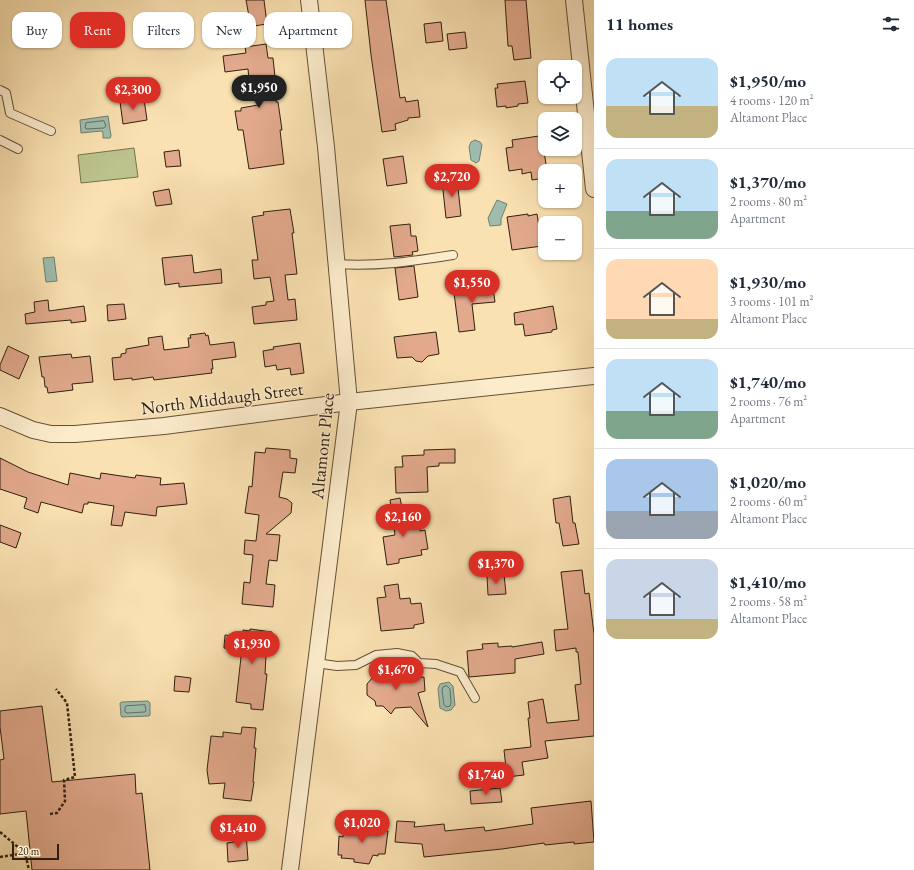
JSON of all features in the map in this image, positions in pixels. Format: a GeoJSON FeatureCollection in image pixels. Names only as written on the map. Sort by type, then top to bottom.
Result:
{"type":"FeatureCollection","features":[{"type":"Feature","properties":{"kind":"street","name":"Altamont Place"},"geometry":{"type":"LineString","coordinates":[[290,870],[349,402],[326,147],[309,0]]}},
{"type":"Feature","properties":{"kind":"street"},"geometry":{"type":"LineString","coordinates":[[574,0],[594,190]]}},
{"type":"Feature","properties":{"kind":"street","name":"North Middaugh Street"},"geometry":{"type":"LineString","coordinates":[[0,416],[33,430],[51,434],[75,434],[164,426],[349,402],[594,376]]}},
{"type":"Feature","properties":{"kind":"lane"},"geometry":{"type":"LineString","coordinates":[[0,90],[6,93],[10,113],[51,131]]}},
{"type":"Feature","properties":{"kind":"lane"},"geometry":{"type":"LineString","coordinates":[[0,140],[18,149]]}},
{"type":"Feature","properties":{"kind":"lane"},"geometry":{"type":"LineString","coordinates":[[337,264],[360,266],[399,263],[453,255]]}},
{"type":"Feature","properties":{"kind":"lane"},"geometry":{"type":"LineString","coordinates":[[316,663],[337,666],[356,665],[376,655],[397,653],[412,656],[419,663],[436,664],[460,672],[475,698]]}},
{"type":"Feature","properties":{"kind":"path"},"geometry":{"type":"LineString","coordinates":[[50,814],[57,813],[65,801],[64,780],[75,778],[67,703],[56,689]]}},
{"type":"Feature","properties":{"kind":"path"},"geometry":{"type":"LineString","coordinates":[[0,832],[25,853],[29,870]]}},
{"type":"Feature","properties":{"kind":"path"},"geometry":{"type":"LineString","coordinates":[[0,858],[25,853]]}},
{"type":"Feature","properties":{"kind":"green space"},"geometry":{"type":"Polygon","coordinates":[[[134,148],[138,177],[81,183],[78,155],[134,148]]]}},
{"type":"Feature","properties":{"kind":"water"},"geometry":{"type":"Polygon","coordinates":[[[108,116],[110,138],[103,138],[103,132],[101,131],[81,133],[80,120],[108,116]]]}},
{"type":"Feature","properties":{"kind":"water"},"geometry":{"type":"Polygon","coordinates":[[[475,140],[480,142],[482,145],[479,161],[476,163],[471,160],[469,147],[471,142],[475,140]]]}},
{"type":"Feature","properties":{"kind":"water"},"geometry":{"type":"Polygon","coordinates":[[[497,200],[507,204],[501,219],[501,225],[490,226],[488,218],[497,200]]]}},
{"type":"Feature","properties":{"kind":"water"},"geometry":{"type":"Polygon","coordinates":[[[54,257],[57,281],[46,282],[43,258],[54,257]]]}},
{"type":"Feature","properties":{"kind":"water"},"geometry":{"type":"Polygon","coordinates":[[[449,682],[453,686],[455,705],[451,710],[446,711],[440,708],[438,689],[440,684],[449,682]]]}},
{"type":"Feature","properties":{"kind":"water"},"geometry":{"type":"Polygon","coordinates":[[[148,701],[150,703],[149,716],[121,716],[120,703],[148,701]]]}},
{"type":"Feature","properties":{"kind":"building"},"geometry":{"type":"Polygon","coordinates":[[[246,0],[264,0],[266,12],[264,12],[264,24],[256,26],[256,12],[248,12],[246,0]]]}},
{"type":"Feature","properties":{"kind":"building"},"geometry":{"type":"Polygon","coordinates":[[[365,0],[386,0],[400,98],[405,97],[406,102],[418,100],[420,117],[408,118],[408,120],[395,124],[396,130],[382,132],[365,0]]]}},
{"type":"Feature","properties":{"kind":"building"},"geometry":{"type":"Polygon","coordinates":[[[505,0],[526,0],[531,58],[514,60],[512,46],[508,46],[505,0]]]}},
{"type":"Feature","properties":{"kind":"building"},"geometry":{"type":"Polygon","coordinates":[[[441,22],[443,41],[426,43],[424,24],[441,22]]]}},
{"type":"Feature","properties":{"kind":"building"},"geometry":{"type":"Polygon","coordinates":[[[465,32],[467,48],[449,50],[447,34],[465,32]]]}},
{"type":"Feature","properties":{"kind":"building"},"geometry":{"type":"Polygon","coordinates":[[[264,44],[264,48],[267,48],[268,58],[273,58],[275,77],[273,77],[276,102],[278,102],[282,130],[280,130],[284,164],[249,169],[243,130],[238,130],[235,111],[241,111],[241,108],[258,105],[255,80],[249,80],[248,69],[225,72],[223,56],[246,53],[245,48],[256,48],[256,45],[264,44]]]}},
{"type":"Feature","properties":{"kind":"building"},"geometry":{"type":"Polygon","coordinates":[[[525,81],[528,103],[518,104],[518,106],[506,108],[506,106],[497,107],[495,88],[498,88],[497,84],[525,81]]]}},
{"type":"Feature","properties":{"kind":"building"},"geometry":{"type":"Polygon","coordinates":[[[144,99],[147,120],[123,124],[120,102],[144,99]]]}},
{"type":"Feature","properties":{"kind":"building"},"geometry":{"type":"Polygon","coordinates":[[[538,136],[538,156],[545,156],[546,164],[538,164],[538,179],[532,180],[531,172],[522,174],[522,169],[509,171],[506,148],[513,147],[512,140],[538,136]]]}},
{"type":"Feature","properties":{"kind":"building"},"geometry":{"type":"Polygon","coordinates":[[[179,150],[181,166],[166,167],[164,152],[179,150]]]}},
{"type":"Feature","properties":{"kind":"building"},"geometry":{"type":"Polygon","coordinates":[[[403,156],[407,183],[387,186],[383,159],[403,156]]]}},
{"type":"Feature","properties":{"kind":"building"},"geometry":{"type":"Polygon","coordinates":[[[457,179],[461,216],[446,218],[442,181],[457,179]]]}},
{"type":"Feature","properties":{"kind":"building"},"geometry":{"type":"Polygon","coordinates":[[[169,189],[172,204],[156,206],[153,192],[169,189]]]}},
{"type":"Feature","properties":{"kind":"building"},"geometry":{"type":"Polygon","coordinates":[[[290,209],[294,233],[292,233],[297,274],[285,275],[288,300],[295,299],[297,320],[254,324],[252,307],[266,305],[266,302],[274,301],[270,277],[254,279],[252,260],[258,260],[252,217],[264,215],[263,212],[290,209]]]}},
{"type":"Feature","properties":{"kind":"building"},"geometry":{"type":"Polygon","coordinates":[[[537,214],[538,247],[512,250],[507,217],[537,214]]]}},
{"type":"Feature","properties":{"kind":"building"},"geometry":{"type":"Polygon","coordinates":[[[410,224],[411,236],[416,236],[418,251],[412,252],[413,255],[394,257],[390,226],[410,224]]]}},
{"type":"Feature","properties":{"kind":"building"},"geometry":{"type":"Polygon","coordinates":[[[192,255],[194,273],[221,269],[222,283],[179,287],[179,283],[165,285],[162,258],[192,255]]]}},
{"type":"Feature","properties":{"kind":"building"},"geometry":{"type":"Polygon","coordinates":[[[414,266],[418,297],[399,300],[395,268],[414,266]]]}},
{"type":"Feature","properties":{"kind":"building"},"geometry":{"type":"Polygon","coordinates":[[[492,280],[495,302],[472,304],[475,330],[459,332],[454,293],[477,290],[476,282],[492,280]]]}},
{"type":"Feature","properties":{"kind":"building"},"geometry":{"type":"Polygon","coordinates":[[[48,300],[49,311],[84,306],[86,321],[71,323],[71,320],[26,324],[25,314],[35,312],[34,302],[48,300]]]}},
{"type":"Feature","properties":{"kind":"building"},"geometry":{"type":"Polygon","coordinates":[[[124,304],[126,319],[108,321],[107,305],[124,304]]]}},
{"type":"Feature","properties":{"kind":"building"},"geometry":{"type":"Polygon","coordinates":[[[553,306],[557,329],[552,330],[552,332],[525,336],[523,324],[515,325],[514,313],[553,306]]]}},
{"type":"Feature","properties":{"kind":"building"},"geometry":{"type":"Polygon","coordinates":[[[436,332],[439,354],[428,356],[422,362],[416,361],[412,357],[397,358],[394,337],[436,332]]]}},
{"type":"Feature","properties":{"kind":"building"},"geometry":{"type":"Polygon","coordinates":[[[205,333],[206,336],[208,335],[210,345],[234,342],[236,357],[212,360],[212,373],[154,380],[153,377],[132,380],[132,378],[114,380],[112,358],[121,357],[121,354],[126,353],[126,349],[149,345],[148,338],[162,336],[164,350],[189,347],[188,338],[191,338],[190,335],[205,333]]]}},
{"type":"Feature","properties":{"kind":"building"},"geometry":{"type":"Polygon","coordinates":[[[300,343],[304,373],[291,375],[290,368],[277,370],[276,365],[265,367],[263,351],[274,349],[273,347],[300,343]]]}},
{"type":"Feature","properties":{"kind":"building"},"geometry":{"type":"Polygon","coordinates":[[[8,346],[29,356],[19,379],[0,370],[0,365],[8,346]]]}},
{"type":"Feature","properties":{"kind":"building"},"geometry":{"type":"Polygon","coordinates":[[[71,354],[72,358],[90,356],[93,382],[72,384],[73,390],[48,393],[47,387],[45,387],[44,377],[42,377],[39,357],[71,354]]]}},
{"type":"Feature","properties":{"kind":"building"},"geometry":{"type":"Polygon","coordinates":[[[266,448],[290,450],[290,458],[297,459],[295,473],[283,472],[279,497],[287,499],[292,503],[291,513],[266,534],[280,535],[277,561],[269,560],[266,584],[275,585],[273,607],[242,604],[244,582],[250,583],[253,555],[244,554],[245,540],[256,541],[259,515],[245,513],[249,486],[252,487],[255,452],[265,453],[266,448]]]}},
{"type":"Feature","properties":{"kind":"building"},"geometry":{"type":"Polygon","coordinates":[[[455,449],[455,463],[439,463],[439,466],[427,467],[428,492],[396,493],[395,467],[403,467],[402,456],[424,455],[424,450],[455,449]]]}},
{"type":"Feature","properties":{"kind":"building"},"geometry":{"type":"Polygon","coordinates":[[[0,458],[28,472],[68,485],[70,473],[100,479],[101,473],[135,478],[136,475],[161,478],[160,485],[184,483],[187,504],[157,507],[156,516],[125,512],[122,526],[111,525],[114,506],[88,502],[88,504],[84,504],[82,513],[41,502],[38,513],[24,508],[27,498],[0,489],[0,458]]]}},
{"type":"Feature","properties":{"kind":"building"},"geometry":{"type":"Polygon","coordinates":[[[570,496],[573,523],[575,523],[579,544],[563,546],[559,523],[556,523],[553,499],[570,496]]]}},
{"type":"Feature","properties":{"kind":"building"},"geometry":{"type":"Polygon","coordinates":[[[400,498],[406,528],[420,526],[420,531],[425,530],[428,549],[421,550],[422,555],[399,559],[399,563],[387,565],[383,537],[395,535],[390,500],[400,498]]]}},
{"type":"Feature","properties":{"kind":"building"},"geometry":{"type":"Polygon","coordinates":[[[0,525],[21,533],[16,548],[0,542],[0,525]]]}},
{"type":"Feature","properties":{"kind":"building"},"geometry":{"type":"Polygon","coordinates":[[[582,570],[585,594],[589,593],[594,634],[594,736],[545,741],[548,758],[522,762],[524,775],[507,777],[504,750],[531,747],[528,702],[543,699],[547,723],[579,720],[575,685],[581,684],[578,652],[576,652],[576,648],[556,651],[554,630],[568,629],[561,572],[582,570]]]}},
{"type":"Feature","properties":{"kind":"building"},"geometry":{"type":"Polygon","coordinates":[[[504,574],[506,594],[488,595],[487,576],[504,574]]]}},
{"type":"Feature","properties":{"kind":"building"},"geometry":{"type":"Polygon","coordinates":[[[398,584],[400,599],[410,598],[411,604],[421,603],[424,623],[414,625],[414,628],[381,631],[377,598],[386,597],[384,586],[398,584]]]}},
{"type":"Feature","properties":{"kind":"building"},"geometry":{"type":"Polygon","coordinates":[[[250,629],[272,632],[269,655],[266,655],[265,674],[267,674],[263,710],[251,709],[251,704],[236,702],[241,657],[239,656],[240,650],[224,648],[225,635],[242,637],[243,630],[250,631],[250,629]]]}},
{"type":"Feature","properties":{"kind":"building"},"geometry":{"type":"Polygon","coordinates":[[[542,642],[544,654],[515,659],[515,673],[469,677],[467,651],[483,649],[482,644],[498,643],[498,647],[512,647],[542,642]]]}},
{"type":"Feature","properties":{"kind":"building"},"geometry":{"type":"Polygon","coordinates":[[[394,665],[395,675],[406,673],[407,679],[424,677],[425,691],[418,693],[428,727],[411,707],[395,708],[391,714],[383,706],[376,706],[375,701],[367,695],[367,684],[379,670],[379,667],[394,665]]]}},
{"type":"Feature","properties":{"kind":"building"},"geometry":{"type":"Polygon","coordinates":[[[175,676],[191,678],[189,692],[174,691],[175,676]]]}},
{"type":"Feature","properties":{"kind":"building"},"geometry":{"type":"Polygon","coordinates":[[[42,706],[52,782],[135,774],[136,794],[142,793],[150,870],[32,870],[26,811],[0,814],[0,760],[4,759],[0,727],[0,711],[42,706]]]}},
{"type":"Feature","properties":{"kind":"building"},"geometry":{"type":"Polygon","coordinates":[[[242,727],[256,728],[254,748],[256,748],[254,782],[251,801],[223,798],[225,783],[209,784],[207,770],[211,736],[223,737],[223,732],[241,734],[242,727]]]}},
{"type":"Feature","properties":{"kind":"building"},"geometry":{"type":"Polygon","coordinates":[[[500,788],[502,802],[471,804],[470,791],[500,788]]]}},
{"type":"Feature","properties":{"kind":"building"},"geometry":{"type":"Polygon","coordinates":[[[591,801],[594,842],[574,844],[574,842],[545,845],[544,843],[424,857],[422,844],[395,842],[397,821],[415,822],[414,827],[444,824],[445,831],[484,827],[485,831],[533,824],[531,808],[591,801]]]}},
{"type":"Feature","properties":{"kind":"building"},"geometry":{"type":"Polygon","coordinates":[[[344,826],[388,831],[385,854],[378,854],[378,856],[373,855],[369,864],[354,862],[354,859],[341,858],[342,855],[338,855],[339,836],[343,837],[344,826]]]}},
{"type":"Feature","properties":{"kind":"building"},"geometry":{"type":"Polygon","coordinates":[[[246,833],[248,860],[228,862],[227,843],[234,842],[233,835],[246,833]]]}}]}
